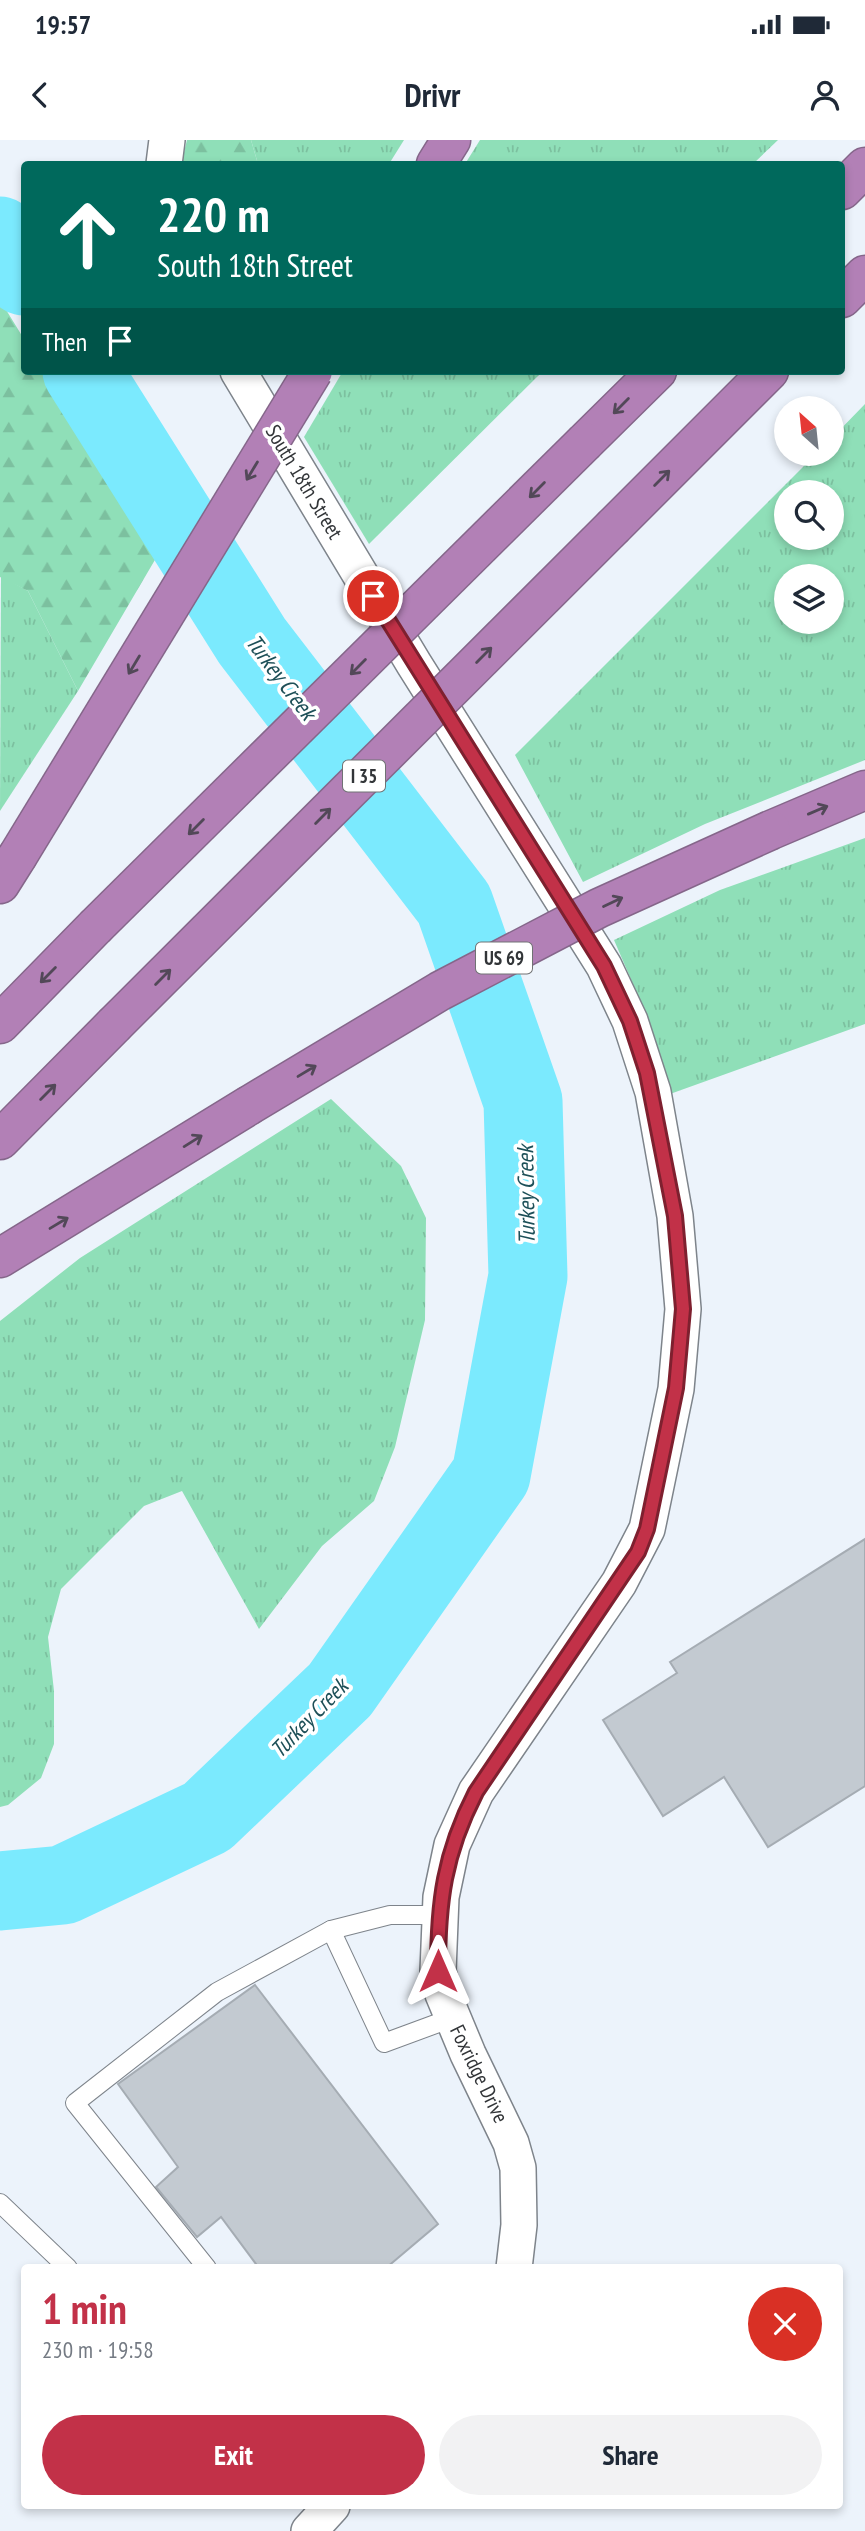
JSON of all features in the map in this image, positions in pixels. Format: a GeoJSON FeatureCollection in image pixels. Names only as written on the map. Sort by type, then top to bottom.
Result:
{"type":"FeatureCollection","features":[{"type":"Feature","properties":{"kind":"highway"},"geometry":{"type":"LineString","coordinates":[[438,161],[451,140]]}},
{"type":"Feature","properties":{"kind":"highway"},"geometry":{"type":"LineString","coordinates":[[845,187],[865,167]]}},
{"type":"Feature","properties":{"kind":"highway"},"geometry":{"type":"LineString","coordinates":[[845,295],[865,275]]}},
{"type":"Feature","properties":{"kind":"highway"},"geometry":{"type":"LineString","coordinates":[[8,871],[311,375]]}},
{"type":"Feature","properties":{"kind":"highway"},"geometry":{"type":"LineString","coordinates":[[0,1024],[653,375]]}},
{"type":"Feature","properties":{"kind":"highway","name":"I 35"},"geometry":{"type":"LineString","coordinates":[[0,1140],[765,375]]}},
{"type":"Feature","properties":{"kind":"highway","name":"US 69"},"geometry":{"type":"LineString","coordinates":[[0,1258],[440,991],[599,908],[865,790]]}},
{"type":"Feature","properties":{"kind":"street"},"geometry":{"type":"LineString","coordinates":[[164,161],[167,140]]}},
{"type":"Feature","properties":{"kind":"street","name":"South 18th Street"},"geometry":{"type":"LineString","coordinates":[[240,375],[414,664]]}},
{"type":"Feature","properties":{"kind":"street","name":"Foxridge Drive"},"geometry":{"type":"LineString","coordinates":[[414,664],[604,966],[630,1021],[653,1092],[675,1216],[683,1309],[676,1388],[643,1540],[619,1583],[476,1792],[452,1845],[439,1916],[438,1971],[452,2018],[511,2143],[518,2168],[519,2225],[514,2264]]}},
{"type":"Feature","properties":{"kind":"lane"},"geometry":{"type":"LineString","coordinates":[[204,2264],[75,2103],[217,1992],[331,1930],[390,1915],[439,1916]]}},
{"type":"Feature","properties":{"kind":"lane"},"geometry":{"type":"LineString","coordinates":[[331,1930],[384,2043],[452,2018]]}},
{"type":"Feature","properties":{"kind":"lane"},"geometry":{"type":"LineString","coordinates":[[0,2203],[64,2264]]}},
{"type":"Feature","properties":{"kind":"green space"},"geometry":{"type":"Polygon","coordinates":[[[187,140],[251,140],[257,161],[182,161],[187,140]]]}},
{"type":"Feature","properties":{"kind":"green space"},"geometry":{"type":"Polygon","coordinates":[[[251,140],[404,140],[391,161],[257,161],[251,140]]]}},
{"type":"Feature","properties":{"kind":"green space"},"geometry":{"type":"Polygon","coordinates":[[[480,140],[778,140],[756,161],[467,161],[480,140]]]}},
{"type":"Feature","properties":{"kind":"green space"},"geometry":{"type":"Polygon","coordinates":[[[0,300],[21,334],[21,375],[47,375],[159,553],[78,691],[28,591],[0,577],[0,300]]]}},
{"type":"Feature","properties":{"kind":"green space"},"geometry":{"type":"Polygon","coordinates":[[[341,375],[539,375],[369,544],[304,437],[341,375]]]}},
{"type":"Feature","properties":{"kind":"green space"},"geometry":{"type":"Polygon","coordinates":[[[865,404],[865,760],[705,824],[583,882],[515,755],[774,496],[774,550],[844,550],[844,480],[790,480],[804,466],[844,466],[844,426],[865,404]]]}},
{"type":"Feature","properties":{"kind":"green space"},"geometry":{"type":"Polygon","coordinates":[[[1,576],[28,591],[78,691],[0,811],[1,576]]]}},
{"type":"Feature","properties":{"kind":"green space"},"geometry":{"type":"Polygon","coordinates":[[[865,838],[865,1024],[670,1094],[639,998],[614,940],[720,890],[865,838]]]}},
{"type":"Feature","properties":{"kind":"green space"},"geometry":{"type":"Polygon","coordinates":[[[331,1099],[401,1166],[426,1218],[425,1320],[395,1447],[374,1501],[322,1546],[259,1629],[182,1491],[144,1506],[61,1589],[48,1637],[54,1691],[54,1744],[41,1778],[8,1805],[0,1807],[0,1321],[80,1258],[331,1099]]]}},
{"type":"Feature","properties":{"kind":"building"},"geometry":{"type":"Polygon","coordinates":[[[865,1539],[865,1786],[768,1847],[724,1777],[663,1816],[603,1720],[677,1673],[670,1662],[865,1539]]]}},
{"type":"Feature","properties":{"kind":"building"},"geometry":{"type":"Polygon","coordinates":[[[255,1985],[438,2224],[391,2264],[256,2264],[221,2217],[197,2237],[156,2187],[178,2167],[118,2084],[255,1985]]]}},
{"type":"Feature","properties":{"kind":"waterway","name":"Turkey Creek"},"geometry":{"type":"LineString","coordinates":[[0,236],[21,271]]}},
{"type":"Feature","properties":{"kind":"waterway","name":"Turkey Creek"},"geometry":{"type":"LineString","coordinates":[[0,1891],[63,1885],[207,1817],[340,1690],[491,1475],[528,1276],[523,1101],[454,904],[252,641],[85,375]]}},
{"type":"Feature","properties":{"kind":"route"},"geometry":{"type":"LineString","coordinates":[[373,596],[617,991],[642,1053],[653,1092],[675,1216],[683,1309],[676,1388],[647,1529],[638,1552],[619,1583],[476,1792],[463,1818],[444,1872],[438,1925],[438,1971]]}}]}
